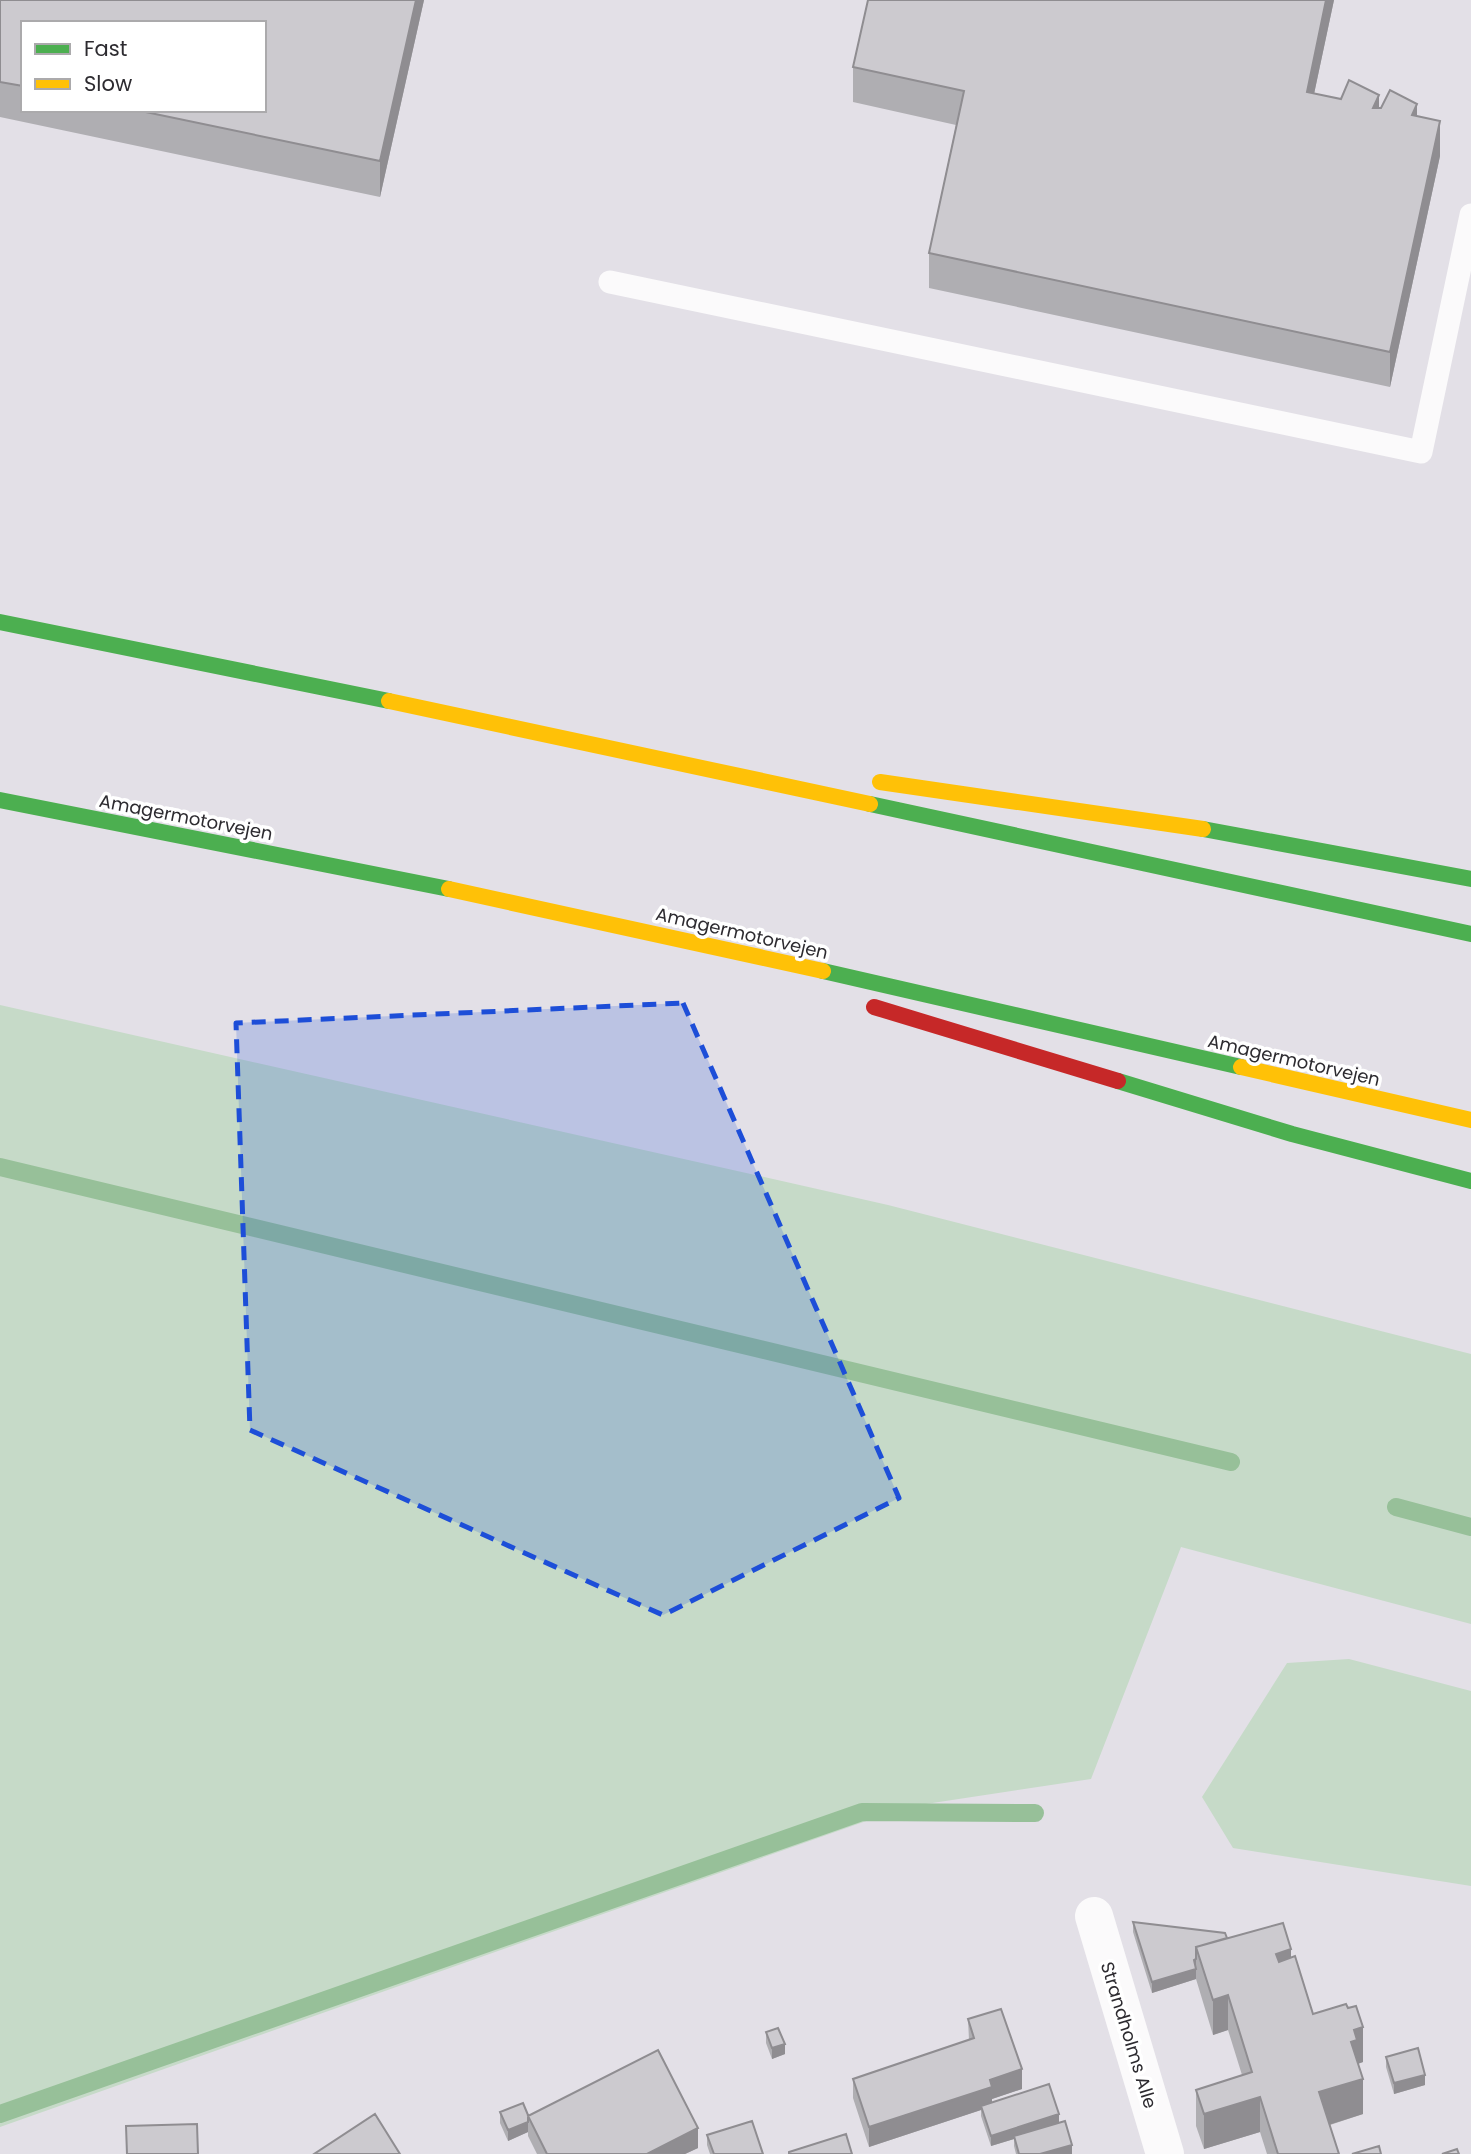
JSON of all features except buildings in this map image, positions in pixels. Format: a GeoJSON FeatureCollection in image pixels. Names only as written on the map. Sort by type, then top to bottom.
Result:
{"type":"FeatureCollection","features":[{"type":"Feature","properties":{"kind":"highway"},"geometry":{"type":"LineString","coordinates":[[0,622],[572,739],[1471,934]]}},
{"type":"Feature","properties":{"kind":"highway"},"geometry":{"type":"LineString","coordinates":[[572,739],[793,770]]}},
{"type":"Feature","properties":{"kind":"highway"},"geometry":{"type":"LineString","coordinates":[[862,780],[1152,820],[1471,878]]}},
{"type":"Feature","properties":{"kind":"highway","name":"Amagermotorvejen"},"geometry":{"type":"LineString","coordinates":[[0,800],[554,910],[1471,1120]]}},
{"type":"Feature","properties":{"kind":"highway"},"geometry":{"type":"LineString","coordinates":[[554,910],[778,978]]}},
{"type":"Feature","properties":{"kind":"highway"},"geometry":{"type":"LineString","coordinates":[[857,1002],[1292,1134],[1471,1181]]}},
{"type":"Feature","properties":{"kind":"street","name":"Strandholms Alle"},"geometry":{"type":"LineString","coordinates":[[1094,1916],[1164,2154]]}},
{"type":"Feature","properties":{"kind":"lane"},"geometry":{"type":"LineString","coordinates":[[610,282],[1421,452],[1471,215]]}},
{"type":"Feature","properties":{"kind":"highlighted area"},"geometry":{"type":"Polygon","coordinates":[[[683,1003],[899,1498],[663,1615],[250,1430],[236,1023],[683,1003]]]}},
{"type":"Feature","properties":{"kind":"green space"},"geometry":{"type":"Polygon","coordinates":[[[0,1005],[888,1205],[1471,1354],[1471,1624],[1181,1547],[1091,1779],[906,1807],[0,2127],[0,1005]]]}},
{"type":"Feature","properties":{"kind":"green space"},"geometry":{"type":"Polygon","coordinates":[[[1349,1659],[1471,1691],[1471,1886],[1233,1848],[1202,1797],[1287,1663],[1349,1659]]]}},
{"type":"Feature","properties":{"kind":"waterway"},"geometry":{"type":"LineString","coordinates":[[0,1167],[1231,1462]]}},
{"type":"Feature","properties":{"kind":"waterway"},"geometry":{"type":"LineString","coordinates":[[1396,1507],[1471,1527]]}},
{"type":"Feature","properties":{"kind":"waterway"},"geometry":{"type":"LineString","coordinates":[[0,2114],[862,1812],[1035,1813]]}},
{"type":"Feature","properties":{"kind":"traffic: fast"},"geometry":{"type":"LineString","coordinates":[[0,622],[389,701]]}},
{"type":"Feature","properties":{"kind":"traffic: fast"},"geometry":{"type":"LineString","coordinates":[[0,800],[449,889]]}},
{"type":"Feature","properties":{"kind":"traffic: fast"},"geometry":{"type":"LineString","coordinates":[[870,804],[1471,934]]}},
{"type":"Feature","properties":{"kind":"traffic: fast"},"geometry":{"type":"LineString","coordinates":[[1203,829],[1471,879]]}},
{"type":"Feature","properties":{"kind":"traffic: fast"},"geometry":{"type":"LineString","coordinates":[[823,971],[1241,1067]]}},
{"type":"Feature","properties":{"kind":"traffic: fast"},"geometry":{"type":"LineString","coordinates":[[1118,1081],[1292,1134],[1471,1181]]}},
{"type":"Feature","properties":{"kind":"traffic: slow"},"geometry":{"type":"LineString","coordinates":[[389,701],[870,804]]}},
{"type":"Feature","properties":{"kind":"traffic: slow"},"geometry":{"type":"LineString","coordinates":[[880,782],[1203,829]]}},
{"type":"Feature","properties":{"kind":"traffic: slow"},"geometry":{"type":"LineString","coordinates":[[449,889],[823,971]]}},
{"type":"Feature","properties":{"kind":"traffic: slow"},"geometry":{"type":"LineString","coordinates":[[1241,1067],[1471,1120]]}},
{"type":"Feature","properties":{"kind":"traffic: jam"},"geometry":{"type":"LineString","coordinates":[[874,1007],[1118,1081]]}}]}
